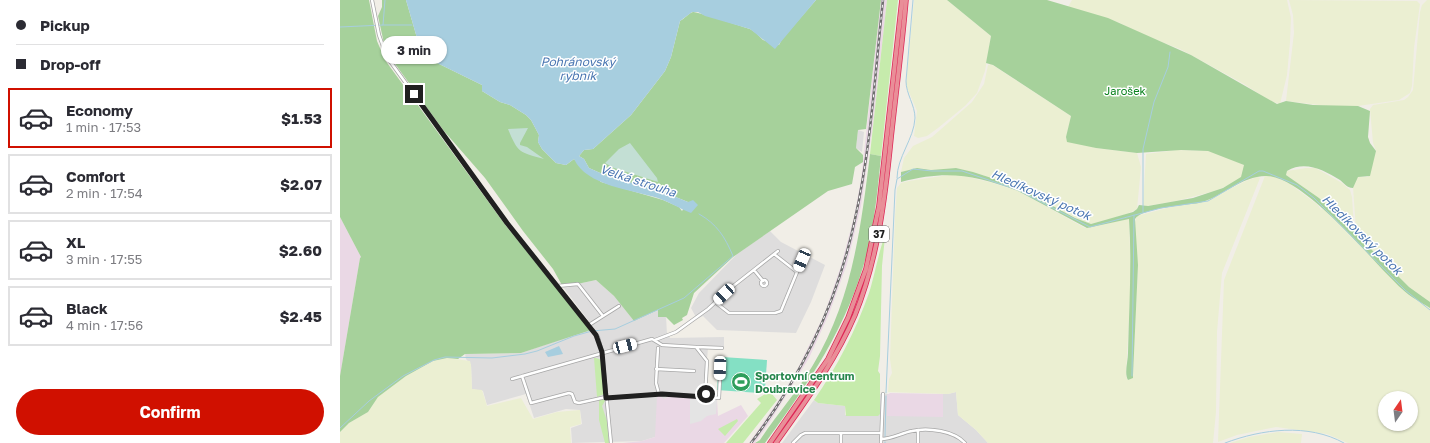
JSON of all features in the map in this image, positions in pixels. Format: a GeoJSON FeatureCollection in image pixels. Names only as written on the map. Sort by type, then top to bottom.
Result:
{"type":"FeatureCollection","features":[{"type":"Feature","properties":{"kind":"highway","name":"37"},"geometry":{"type":"LineString","coordinates":[[770,443],[809,388],[831,352],[848,318],[866,270],[879,206],[902,0]]}},
{"type":"Feature","properties":{"kind":"highway","name":"37"},"geometry":{"type":"LineString","coordinates":[[776,443],[814,390],[831,362],[848,330],[867,281],[883,214],[906,0]]}},
{"type":"Feature","properties":{"kind":"street"},"geometry":{"type":"LineString","coordinates":[[372,0],[382,48],[387,57],[507,223],[589,325],[600,342],[611,443]]}},
{"type":"Feature","properties":{"kind":"street"},"geometry":{"type":"LineString","coordinates":[[512,379],[602,352],[655,340],[676,332],[708,309],[778,250]]}},
{"type":"Feature","properties":{"kind":"street"},"geometry":{"type":"LineString","coordinates":[[774,254],[797,272]]}},
{"type":"Feature","properties":{"kind":"street"},"geometry":{"type":"LineString","coordinates":[[716,302],[729,313],[775,314],[781,310],[802,260]]}},
{"type":"Feature","properties":{"kind":"street"},"geometry":{"type":"LineString","coordinates":[[754,270],[763,281]]}},
{"type":"Feature","properties":{"kind":"street"},"geometry":{"type":"LineString","coordinates":[[557,286],[578,284],[604,316]]}},
{"type":"Feature","properties":{"kind":"street"},"geometry":{"type":"LineString","coordinates":[[589,325],[619,306]]}},
{"type":"Feature","properties":{"kind":"street"},"geometry":{"type":"LineString","coordinates":[[655,340],[662,346],[722,348]]}},
{"type":"Feature","properties":{"kind":"street"},"geometry":{"type":"LineString","coordinates":[[696,347],[707,359],[705,397]]}},
{"type":"Feature","properties":{"kind":"street"},"geometry":{"type":"LineString","coordinates":[[658,348],[656,383],[659,394]]}},
{"type":"Feature","properties":{"kind":"street"},"geometry":{"type":"LineString","coordinates":[[522,376],[531,403],[568,393],[572,394],[575,402],[579,403],[606,398],[659,394],[719,398],[721,359]]}},
{"type":"Feature","properties":{"kind":"street"},"geometry":{"type":"LineString","coordinates":[[656,369],[694,371]]}},
{"type":"Feature","properties":{"kind":"street"},"geometry":{"type":"LineString","coordinates":[[883,394],[881,441],[918,430],[953,434],[966,443]]}},
{"type":"Feature","properties":{"kind":"street"},"geometry":{"type":"LineString","coordinates":[[918,430],[918,443]]}},
{"type":"Feature","properties":{"kind":"street"},"geometry":{"type":"LineString","coordinates":[[841,433],[841,443]]}},
{"type":"Feature","properties":{"kind":"street"},"geometry":{"type":"LineString","coordinates":[[793,443],[803,434],[881,433]]}},
{"type":"Feature","properties":{"kind":"shaded area"},"geometry":{"type":"Polygon","coordinates":[[[881,0],[887,0],[873,125],[861,206],[847,264],[829,314],[809,358],[755,443],[749,443],[779,400],[796,372],[824,315],[841,266],[854,217],[861,180],[881,0]]]}},
{"type":"Feature","properties":{"kind":"shaded area"},"geometry":{"type":"Polygon","coordinates":[[[858,130],[864,132],[862,152],[856,148],[858,130]]]}},
{"type":"Feature","properties":{"kind":"shaded area"},"geometry":{"type":"Polygon","coordinates":[[[340,217],[361,257],[340,376],[340,217]]]}},
{"type":"Feature","properties":{"kind":"shaded area"},"geometry":{"type":"Polygon","coordinates":[[[770,231],[781,242],[825,265],[811,302],[796,333],[717,330],[703,316],[697,319],[691,308],[699,293],[737,254],[770,231]]]}},
{"type":"Feature","properties":{"kind":"shaded area"},"geometry":{"type":"Polygon","coordinates":[[[596,280],[614,296],[634,321],[659,310],[666,317],[667,334],[670,338],[724,337],[724,348],[708,348],[704,394],[670,396],[664,399],[655,437],[642,441],[572,443],[571,428],[582,424],[580,410],[566,409],[534,418],[526,394],[487,405],[483,391],[472,389],[471,365],[466,359],[465,354],[521,353],[594,328],[563,287],[596,280]]]}},
{"type":"Feature","properties":{"kind":"shaded area"},"geometry":{"type":"Polygon","coordinates":[[[956,392],[958,415],[976,430],[988,443],[782,443],[814,400],[818,403],[845,406],[845,415],[880,406],[880,394],[948,394],[956,392]]]}},
{"type":"Feature","properties":{"kind":"shaded area"},"geometry":{"type":"Polygon","coordinates":[[[890,393],[943,394],[943,417],[887,416],[887,395],[890,393]]]}},
{"type":"Feature","properties":{"kind":"shaded area"},"geometry":{"type":"Polygon","coordinates":[[[657,396],[664,399],[670,396],[717,399],[718,416],[741,405],[748,416],[724,443],[623,443],[642,441],[655,437],[657,396]]]}},
{"type":"Feature","properties":{"kind":"shaded area"},"geometry":{"type":"Polygon","coordinates":[[[690,399],[717,400],[716,414],[707,416],[701,421],[690,424],[690,399]]]}},
{"type":"Feature","properties":{"kind":"green space"},"geometry":{"type":"Polygon","coordinates":[[[340,0],[369,0],[377,41],[385,60],[506,226],[591,330],[521,353],[465,354],[458,359],[447,358],[433,361],[406,376],[378,397],[368,412],[349,423],[340,432],[340,376],[361,257],[340,217],[340,0]]]}},
{"type":"Feature","properties":{"kind":"green space"},"geometry":{"type":"Polygon","coordinates":[[[382,0],[406,0],[417,38],[427,48],[435,62],[482,85],[482,91],[526,115],[531,120],[539,135],[538,142],[542,149],[556,163],[566,165],[574,159],[601,182],[663,200],[679,207],[682,211],[688,202],[661,191],[607,176],[589,168],[584,159],[579,156],[584,150],[593,149],[631,115],[665,71],[671,57],[680,21],[691,13],[696,12],[750,29],[763,40],[779,45],[782,39],[816,0],[881,0],[866,129],[858,130],[856,148],[863,155],[863,162],[855,167],[852,184],[828,191],[733,257],[694,293],[687,315],[682,318],[683,320],[674,325],[666,317],[658,317],[658,310],[634,321],[614,296],[596,280],[563,287],[553,269],[523,231],[485,178],[444,131],[390,57],[385,48],[378,16],[382,7],[382,0]]]}},
{"type":"Feature","properties":{"kind":"green space"},"geometry":{"type":"Polygon","coordinates":[[[887,0],[898,0],[881,156],[870,154],[887,0]]]}},
{"type":"Feature","properties":{"kind":"green space"},"geometry":{"type":"Polygon","coordinates":[[[914,0],[947,0],[991,36],[985,71],[977,93],[965,106],[938,128],[927,136],[918,138],[914,136],[917,111],[906,85],[914,0]]]}},
{"type":"Feature","properties":{"kind":"green space","name":"Jarošek"},"geometry":{"type":"Polygon","coordinates":[[[947,0],[1047,0],[1108,18],[1191,55],[1277,104],[1286,101],[1313,105],[1358,106],[1370,111],[1368,137],[1370,143],[1376,151],[1370,176],[1358,177],[1353,188],[1351,188],[1328,173],[1307,166],[1301,166],[1287,171],[1286,175],[1319,198],[1357,233],[1364,242],[1409,287],[1430,302],[1430,308],[1405,292],[1338,223],[1300,190],[1282,180],[1266,176],[1248,179],[1208,200],[1199,203],[1146,212],[1139,215],[1135,219],[1138,265],[1133,378],[1128,380],[1126,371],[1130,286],[1129,219],[1087,228],[1018,191],[987,181],[947,175],[918,178],[901,182],[901,172],[917,168],[931,170],[956,168],[973,172],[1016,186],[1075,218],[1091,224],[1133,212],[1139,205],[1148,206],[1193,198],[1223,188],[1241,177],[1244,165],[1208,151],[1181,150],[1137,153],[1096,148],[1067,142],[1066,137],[1071,116],[993,65],[986,63],[991,36],[947,0]]]}},
{"type":"Feature","properties":{"kind":"green space"},"geometry":{"type":"Polygon","coordinates":[[[1072,0],[1287,0],[1291,18],[1290,42],[1287,75],[1280,104],[1270,101],[1244,84],[1180,49],[1138,33],[1120,23],[1068,7],[1072,0]]]}},
{"type":"Feature","properties":{"kind":"green space"},"geometry":{"type":"Polygon","coordinates":[[[1289,0],[1417,1],[1420,4],[1414,48],[1412,86],[1410,93],[1399,100],[1358,106],[1327,106],[1286,101],[1294,33],[1293,15],[1289,0]]]}},
{"type":"Feature","properties":{"kind":"green space"},"geometry":{"type":"Polygon","coordinates":[[[1427,0],[1430,0],[1430,302],[1409,287],[1358,236],[1356,230],[1353,187],[1358,177],[1368,177],[1376,151],[1373,143],[1370,109],[1373,105],[1404,100],[1413,90],[1420,12],[1422,5],[1427,0]]]}},
{"type":"Feature","properties":{"kind":"green space"},"geometry":{"type":"Polygon","coordinates":[[[991,64],[1071,116],[1066,139],[1096,148],[1137,153],[1141,167],[1137,209],[1127,214],[1091,224],[1075,218],[1016,186],[973,172],[956,168],[931,170],[919,168],[901,172],[904,158],[913,146],[932,137],[972,102],[984,84],[988,65],[991,64]]]}},
{"type":"Feature","properties":{"kind":"green space"},"geometry":{"type":"Polygon","coordinates":[[[528,128],[520,145],[527,147],[544,159],[529,155],[520,150],[514,143],[508,129],[528,128]]]}},
{"type":"Feature","properties":{"kind":"green space"},"geometry":{"type":"Polygon","coordinates":[[[630,143],[657,178],[658,182],[614,168],[605,163],[619,149],[630,143]]]}},
{"type":"Feature","properties":{"kind":"green space"},"geometry":{"type":"Polygon","coordinates":[[[1177,150],[1208,151],[1216,153],[1244,165],[1242,177],[1215,191],[1176,201],[1147,206],[1143,205],[1146,154],[1177,150]]]}},
{"type":"Feature","properties":{"kind":"green space"},"geometry":{"type":"Polygon","coordinates":[[[870,154],[881,156],[873,226],[860,276],[850,302],[826,351],[797,398],[765,443],[755,443],[760,440],[807,375],[826,340],[837,315],[853,263],[863,209],[870,154]]]}},
{"type":"Feature","properties":{"kind":"green space"},"geometry":{"type":"Polygon","coordinates":[[[1315,168],[1321,171],[1342,183],[1350,190],[1352,197],[1354,228],[1351,229],[1319,198],[1286,175],[1287,171],[1315,168]]]}},
{"type":"Feature","properties":{"kind":"green space"},"geometry":{"type":"Polygon","coordinates":[[[955,174],[1018,191],[1085,228],[1129,219],[1131,277],[1126,376],[1128,380],[1133,378],[1138,267],[1134,225],[1137,216],[1167,208],[1205,201],[1246,181],[1257,177],[1260,178],[1222,273],[1217,332],[1216,412],[1213,443],[988,443],[976,430],[958,415],[956,392],[948,394],[888,392],[889,379],[892,373],[890,359],[897,188],[901,183],[909,181],[955,174]]]}},
{"type":"Feature","properties":{"kind":"green space"},"geometry":{"type":"Polygon","coordinates":[[[1265,176],[1275,177],[1290,184],[1318,205],[1321,210],[1325,210],[1402,289],[1430,308],[1430,443],[1348,443],[1327,434],[1276,427],[1237,435],[1218,442],[1224,280],[1265,176]]]}},
{"type":"Feature","properties":{"kind":"green space"},"geometry":{"type":"Polygon","coordinates":[[[885,237],[882,266],[880,356],[878,371],[880,374],[880,414],[878,416],[846,416],[845,406],[818,403],[814,400],[838,361],[858,321],[869,293],[881,246],[885,237]]]}},
{"type":"Feature","properties":{"kind":"green space","name":"Sportovní centrum Doubravice"},"geometry":{"type":"Polygon","coordinates":[[[722,357],[767,360],[765,390],[759,393],[717,390],[718,374],[722,357]]]}},
{"type":"Feature","properties":{"kind":"green space"},"geometry":{"type":"Polygon","coordinates":[[[447,358],[470,361],[472,389],[482,390],[487,406],[521,398],[533,419],[557,412],[580,410],[581,424],[570,427],[571,443],[340,443],[340,432],[349,423],[368,412],[378,397],[411,372],[433,361],[447,358]]]}},
{"type":"Feature","properties":{"kind":"green space"},"geometry":{"type":"Polygon","coordinates":[[[594,358],[602,360],[604,394],[597,397],[594,358]]]}},
{"type":"Feature","properties":{"kind":"green space"},"geometry":{"type":"Polygon","coordinates":[[[765,394],[772,394],[777,400],[743,443],[726,443],[761,403],[757,399],[765,394]]]}},
{"type":"Feature","properties":{"kind":"green space"},"geometry":{"type":"Polygon","coordinates":[[[599,399],[604,399],[605,401],[602,406],[607,421],[609,443],[605,443],[599,420],[599,399]]]}},
{"type":"Feature","properties":{"kind":"green space"},"geometry":{"type":"Polygon","coordinates":[[[737,419],[738,421],[725,436],[718,429],[737,419]]]}},
{"type":"Feature","properties":{"kind":"green space"},"geometry":{"type":"Polygon","coordinates":[[[1278,432],[1302,434],[1301,443],[1230,443],[1249,437],[1278,432]]]}},
{"type":"Feature","properties":{"kind":"water","name":"Pohránovský rybník"},"geometry":{"type":"Polygon","coordinates":[[[406,0],[816,0],[775,49],[750,29],[705,16],[698,12],[692,12],[680,21],[671,57],[665,71],[631,115],[593,149],[584,150],[579,156],[584,159],[589,168],[607,176],[661,191],[688,202],[693,200],[698,205],[691,213],[667,201],[611,186],[599,181],[580,168],[574,159],[566,165],[556,163],[542,149],[538,142],[539,135],[531,120],[526,115],[482,91],[482,85],[435,62],[427,48],[420,44],[417,38],[406,0]]]}},
{"type":"Feature","properties":{"kind":"water"},"geometry":{"type":"Polygon","coordinates":[[[559,346],[563,354],[548,357],[545,352],[559,346]]]}},
{"type":"Feature","properties":{"kind":"waterway"},"geometry":{"type":"LineString","coordinates":[[340,27],[383,25],[385,0]]}},
{"type":"Feature","properties":{"kind":"waterway"},"geometry":{"type":"LineString","coordinates":[[897,178],[900,163],[912,133],[915,118],[914,109],[906,86],[913,0]]}},
{"type":"Feature","properties":{"kind":"waterway"},"geometry":{"type":"LineString","coordinates":[[383,25],[412,25]]}},
{"type":"Feature","properties":{"kind":"waterway"},"geometry":{"type":"LineString","coordinates":[[1143,212],[1143,149],[1154,102],[1168,67],[1170,52]]}},
{"type":"Feature","properties":{"kind":"waterway","name":"Hledíkovský potok"},"geometry":{"type":"LineString","coordinates":[[886,393],[895,190],[897,179],[913,169],[932,171],[962,171],[1018,190],[1090,227],[1161,208],[1208,201],[1259,171],[1263,171],[1297,185],[1314,198],[1405,290],[1430,310]]}},
{"type":"Feature","properties":{"kind":"waterway","name":"Velká strouha"},"geometry":{"type":"LineString","coordinates":[[340,428],[369,401],[403,376],[434,360],[445,357],[492,358],[525,354],[537,351],[574,336],[592,331],[615,329],[684,298],[733,256],[727,243],[716,227],[699,214]]}},
{"type":"Feature","properties":{"kind":"waterway"},"geometry":{"type":"LineString","coordinates":[[1132,376],[1134,215]]}},
{"type":"Feature","properties":{"kind":"waterway","name":"Hledíkovský potok"},"geometry":{"type":"LineString","coordinates":[[885,437],[886,396]]}},
{"type":"Feature","properties":{"kind":"waterway"},"geometry":{"type":"LineString","coordinates":[[1225,443],[1254,434],[1285,430],[1315,433],[1344,443]]}},
{"type":"Feature","properties":{"kind":"railway"},"geometry":{"type":"LineString","coordinates":[[751,443],[786,392],[801,365],[828,309],[848,249],[865,165],[883,0]]}},
{"type":"Feature","properties":{"kind":"place","name":"Sportovní centrum Doubravice"},"geometry":{"type":"Point","coordinates":[741,382]}},
{"type":"Feature","properties":{"kind":"route"},"geometry":{"type":"LineString","coordinates":[[414,94],[507,223],[596,335],[600,342],[602,352],[606,398],[655,394],[705,397],[706,394]]}}]}
